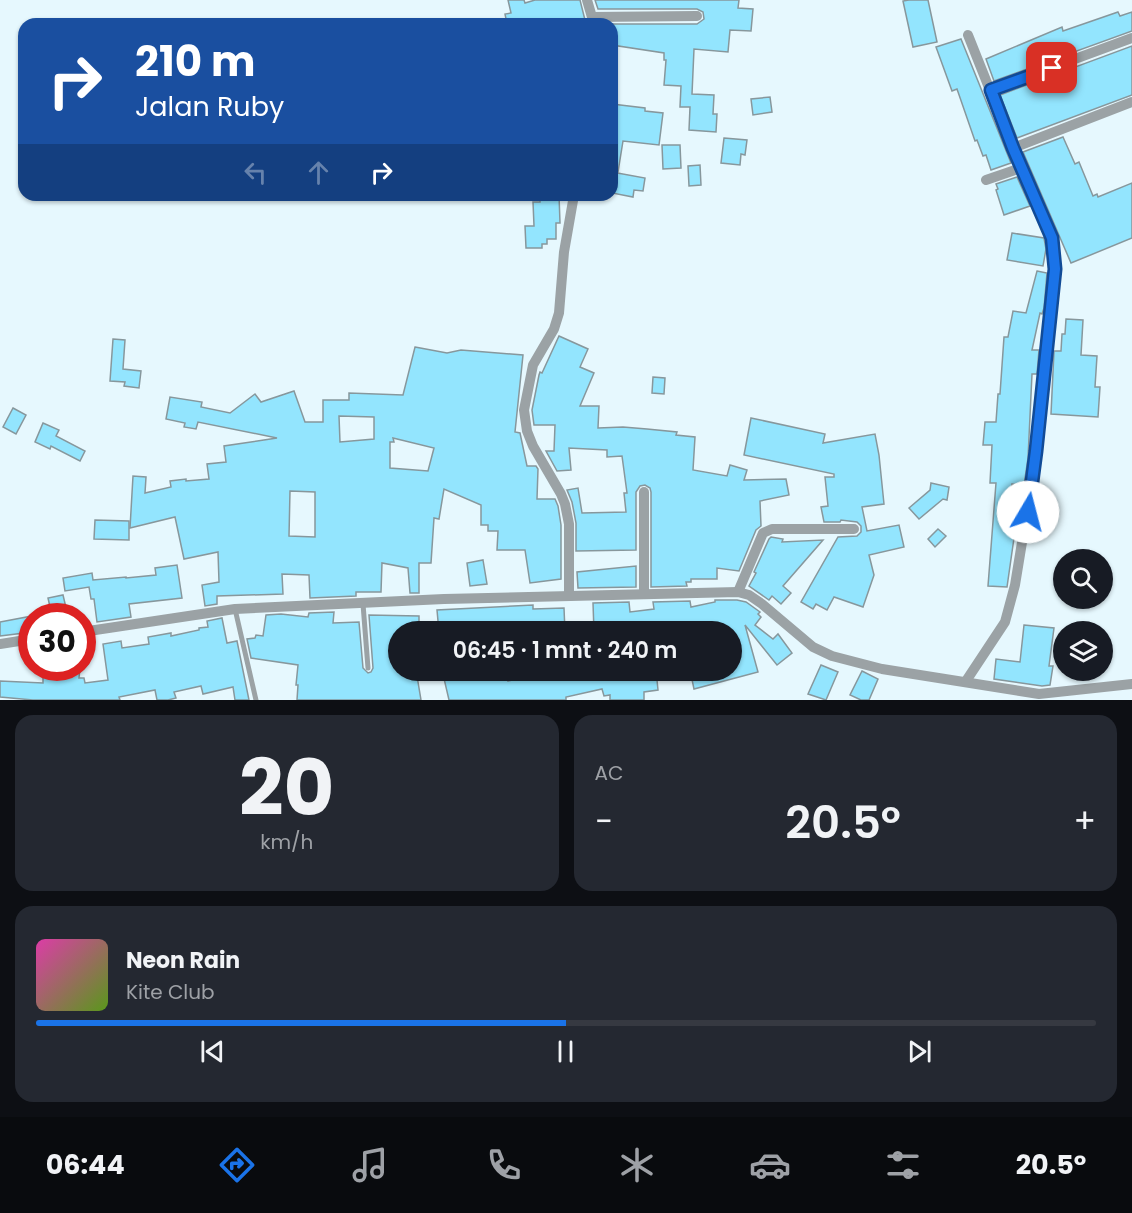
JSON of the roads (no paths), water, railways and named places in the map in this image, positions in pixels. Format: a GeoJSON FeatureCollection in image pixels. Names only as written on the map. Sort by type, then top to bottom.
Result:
{"type":"FeatureCollection","features":[{"type":"Feature","properties":{"kind":"street"},"geometry":{"type":"LineString","coordinates":[[587,0],[593,18]]}},
{"type":"Feature","properties":{"kind":"street"},"geometry":{"type":"LineString","coordinates":[[618,20],[697,16]]}},
{"type":"Feature","properties":{"kind":"street"},"geometry":{"type":"LineString","coordinates":[[966,681],[1005,622],[1015,585],[1036,451],[1055,269],[1052,238],[1021,168],[968,35]]}},
{"type":"Feature","properties":{"kind":"street"},"geometry":{"type":"LineString","coordinates":[[991,90],[1132,38]]}},
{"type":"Feature","properties":{"kind":"street"},"geometry":{"type":"LineString","coordinates":[[1013,148],[1132,102]]}},
{"type":"Feature","properties":{"kind":"street"},"geometry":{"type":"LineString","coordinates":[[986,180],[1021,168]]}},
{"type":"Feature","properties":{"kind":"street"},"geometry":{"type":"LineString","coordinates":[[569,596],[569,524],[565,504],[533,446],[527,431],[524,410],[533,365],[554,329],[559,313],[564,252],[573,201]]}},
{"type":"Feature","properties":{"kind":"street"},"geometry":{"type":"LineString","coordinates":[[644,492],[644,594]]}},
{"type":"Feature","properties":{"kind":"street"},"geometry":{"type":"LineString","coordinates":[[738,592],[763,533],[772,529],[854,529]]}},
{"type":"Feature","properties":{"kind":"street"},"geometry":{"type":"LineString","coordinates":[[96,630],[235,609],[738,592],[749,595],[762,604],[813,648],[832,656],[882,669],[1039,694],[1132,684]]}},
{"type":"Feature","properties":{"kind":"street"},"geometry":{"type":"LineString","coordinates":[[0,644],[18,641]]}},
{"type":"Feature","properties":{"kind":"lane"},"geometry":{"type":"LineString","coordinates":[[363,604],[368,668]]}},
{"type":"Feature","properties":{"kind":"lane"},"geometry":{"type":"LineString","coordinates":[[235,609],[256,700]]}}]}
